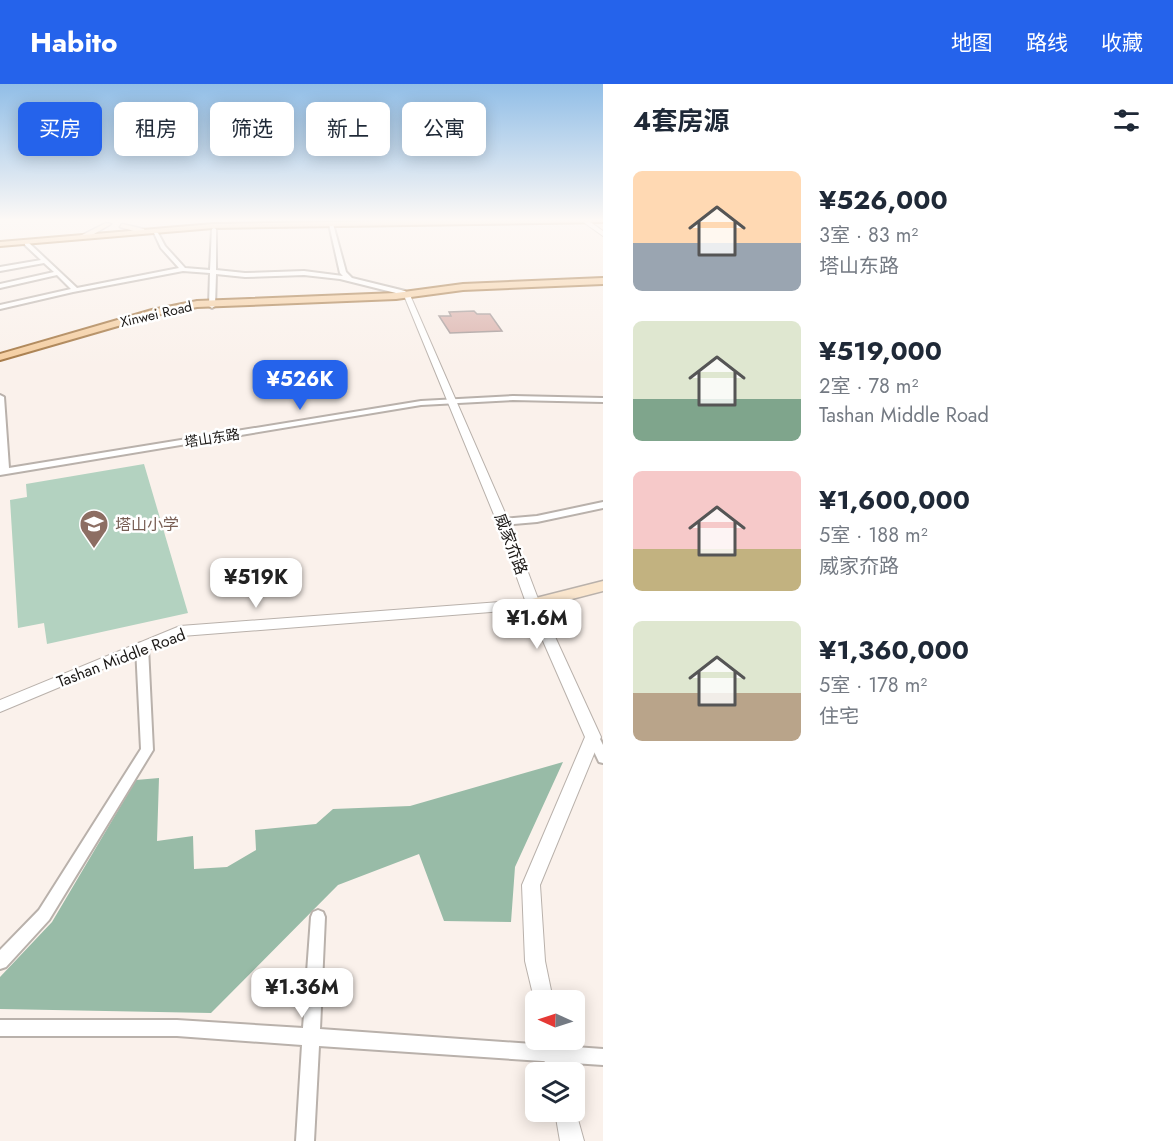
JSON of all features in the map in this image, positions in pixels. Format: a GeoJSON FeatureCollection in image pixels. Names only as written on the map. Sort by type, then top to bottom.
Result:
{"type":"FeatureCollection","features":[{"type":"Feature","properties":{"kind":"main road"},"geometry":{"type":"LineString","coordinates":[[406,295],[464,287],[603,281]]}},
{"type":"Feature","properties":{"kind":"main road","name":"Xinwei Road"},"geometry":{"type":"LineString","coordinates":[[0,359],[158,314],[212,304],[603,287]]}},
{"type":"Feature","properties":{"kind":"main road","name":"Tashan Middle Road"},"geometry":{"type":"LineString","coordinates":[[533,604],[603,586]]}},
{"type":"Feature","properties":{"kind":"street"},"geometry":{"type":"LineString","coordinates":[[53,268],[74,288]]}},
{"type":"Feature","properties":{"kind":"street"},"geometry":{"type":"LineString","coordinates":[[212,304],[213,268]]}},
{"type":"Feature","properties":{"kind":"street"},"geometry":{"type":"LineString","coordinates":[[342,268],[343,273],[351,280]]}},
{"type":"Feature","properties":{"kind":"street"},"geometry":{"type":"LineString","coordinates":[[0,302],[183,269],[245,275],[304,273],[351,280],[406,295]]}},
{"type":"Feature","properties":{"kind":"street"},"geometry":{"type":"LineString","coordinates":[[3,285],[58,273]]}},
{"type":"Feature","properties":{"kind":"street"},"geometry":{"type":"LineString","coordinates":[[0,278],[3,285],[13,291]]}},
{"type":"Feature","properties":{"kind":"street"},"geometry":{"type":"LineString","coordinates":[[0,307],[74,288]]}},
{"type":"Feature","properties":{"kind":"street","name":"威家夼路"},"geometry":{"type":"LineString","coordinates":[[406,295],[503,522],[533,604],[593,736]]}},
{"type":"Feature","properties":{"kind":"street"},"geometry":{"type":"LineString","coordinates":[[0,397],[2,472]]}},
{"type":"Feature","properties":{"kind":"street","name":"塔山东路"},"geometry":{"type":"LineString","coordinates":[[2,472],[421,403],[513,398],[603,400]]}},
{"type":"Feature","properties":{"kind":"street"},"geometry":{"type":"LineString","coordinates":[[503,522],[537,519],[603,505]]}},
{"type":"Feature","properties":{"kind":"street","name":"Tashan Middle Road"},"geometry":{"type":"LineString","coordinates":[[0,706],[180,632],[533,604]]}},
{"type":"Feature","properties":{"kind":"street"},"geometry":{"type":"LineString","coordinates":[[0,960],[44,915],[147,750],[142,647]]}},
{"type":"Feature","properties":{"kind":"street"},"geometry":{"type":"LineString","coordinates":[[593,736],[603,758]]}},
{"type":"Feature","properties":{"kind":"street"},"geometry":{"type":"LineString","coordinates":[[541,990],[535,961],[531,885],[593,736]]}},
{"type":"Feature","properties":{"kind":"street"},"geometry":{"type":"LineString","coordinates":[[305,1141],[318,917]]}},
{"type":"Feature","properties":{"kind":"street"},"geometry":{"type":"LineString","coordinates":[[0,1028],[177,1028],[554,1056],[603,1057]]}},
{"type":"Feature","properties":{"kind":"street"},"geometry":{"type":"LineString","coordinates":[[568,1122],[572,1141]]}},
{"type":"Feature","properties":{"kind":"green space","name":"塔山小学"},"geometry":{"type":"Polygon","coordinates":[[[144,464],[188,613],[47,644],[44,623],[18,628],[10,500],[27,497],[26,484],[144,464]]]}},
{"type":"Feature","properties":{"kind":"green space"},"geometry":{"type":"Polygon","coordinates":[[[563,762],[515,867],[511,922],[444,921],[419,854],[338,885],[211,1013],[0,1009],[0,977],[52,922],[136,780],[159,778],[157,841],[193,836],[194,869],[227,867],[256,850],[255,830],[316,824],[333,809],[410,806],[563,762]]]}},
{"type":"Feature","properties":{"kind":"building"},"geometry":{"type":"Polygon","coordinates":[[[474,311],[477,314],[490,314],[502,331],[450,333],[439,316],[451,316],[449,312],[474,311]]]}},
{"type":"Feature","properties":{"kind":"place","name":"塔山小学"},"geometry":{"type":"Point","coordinates":[94,550]}}]}
